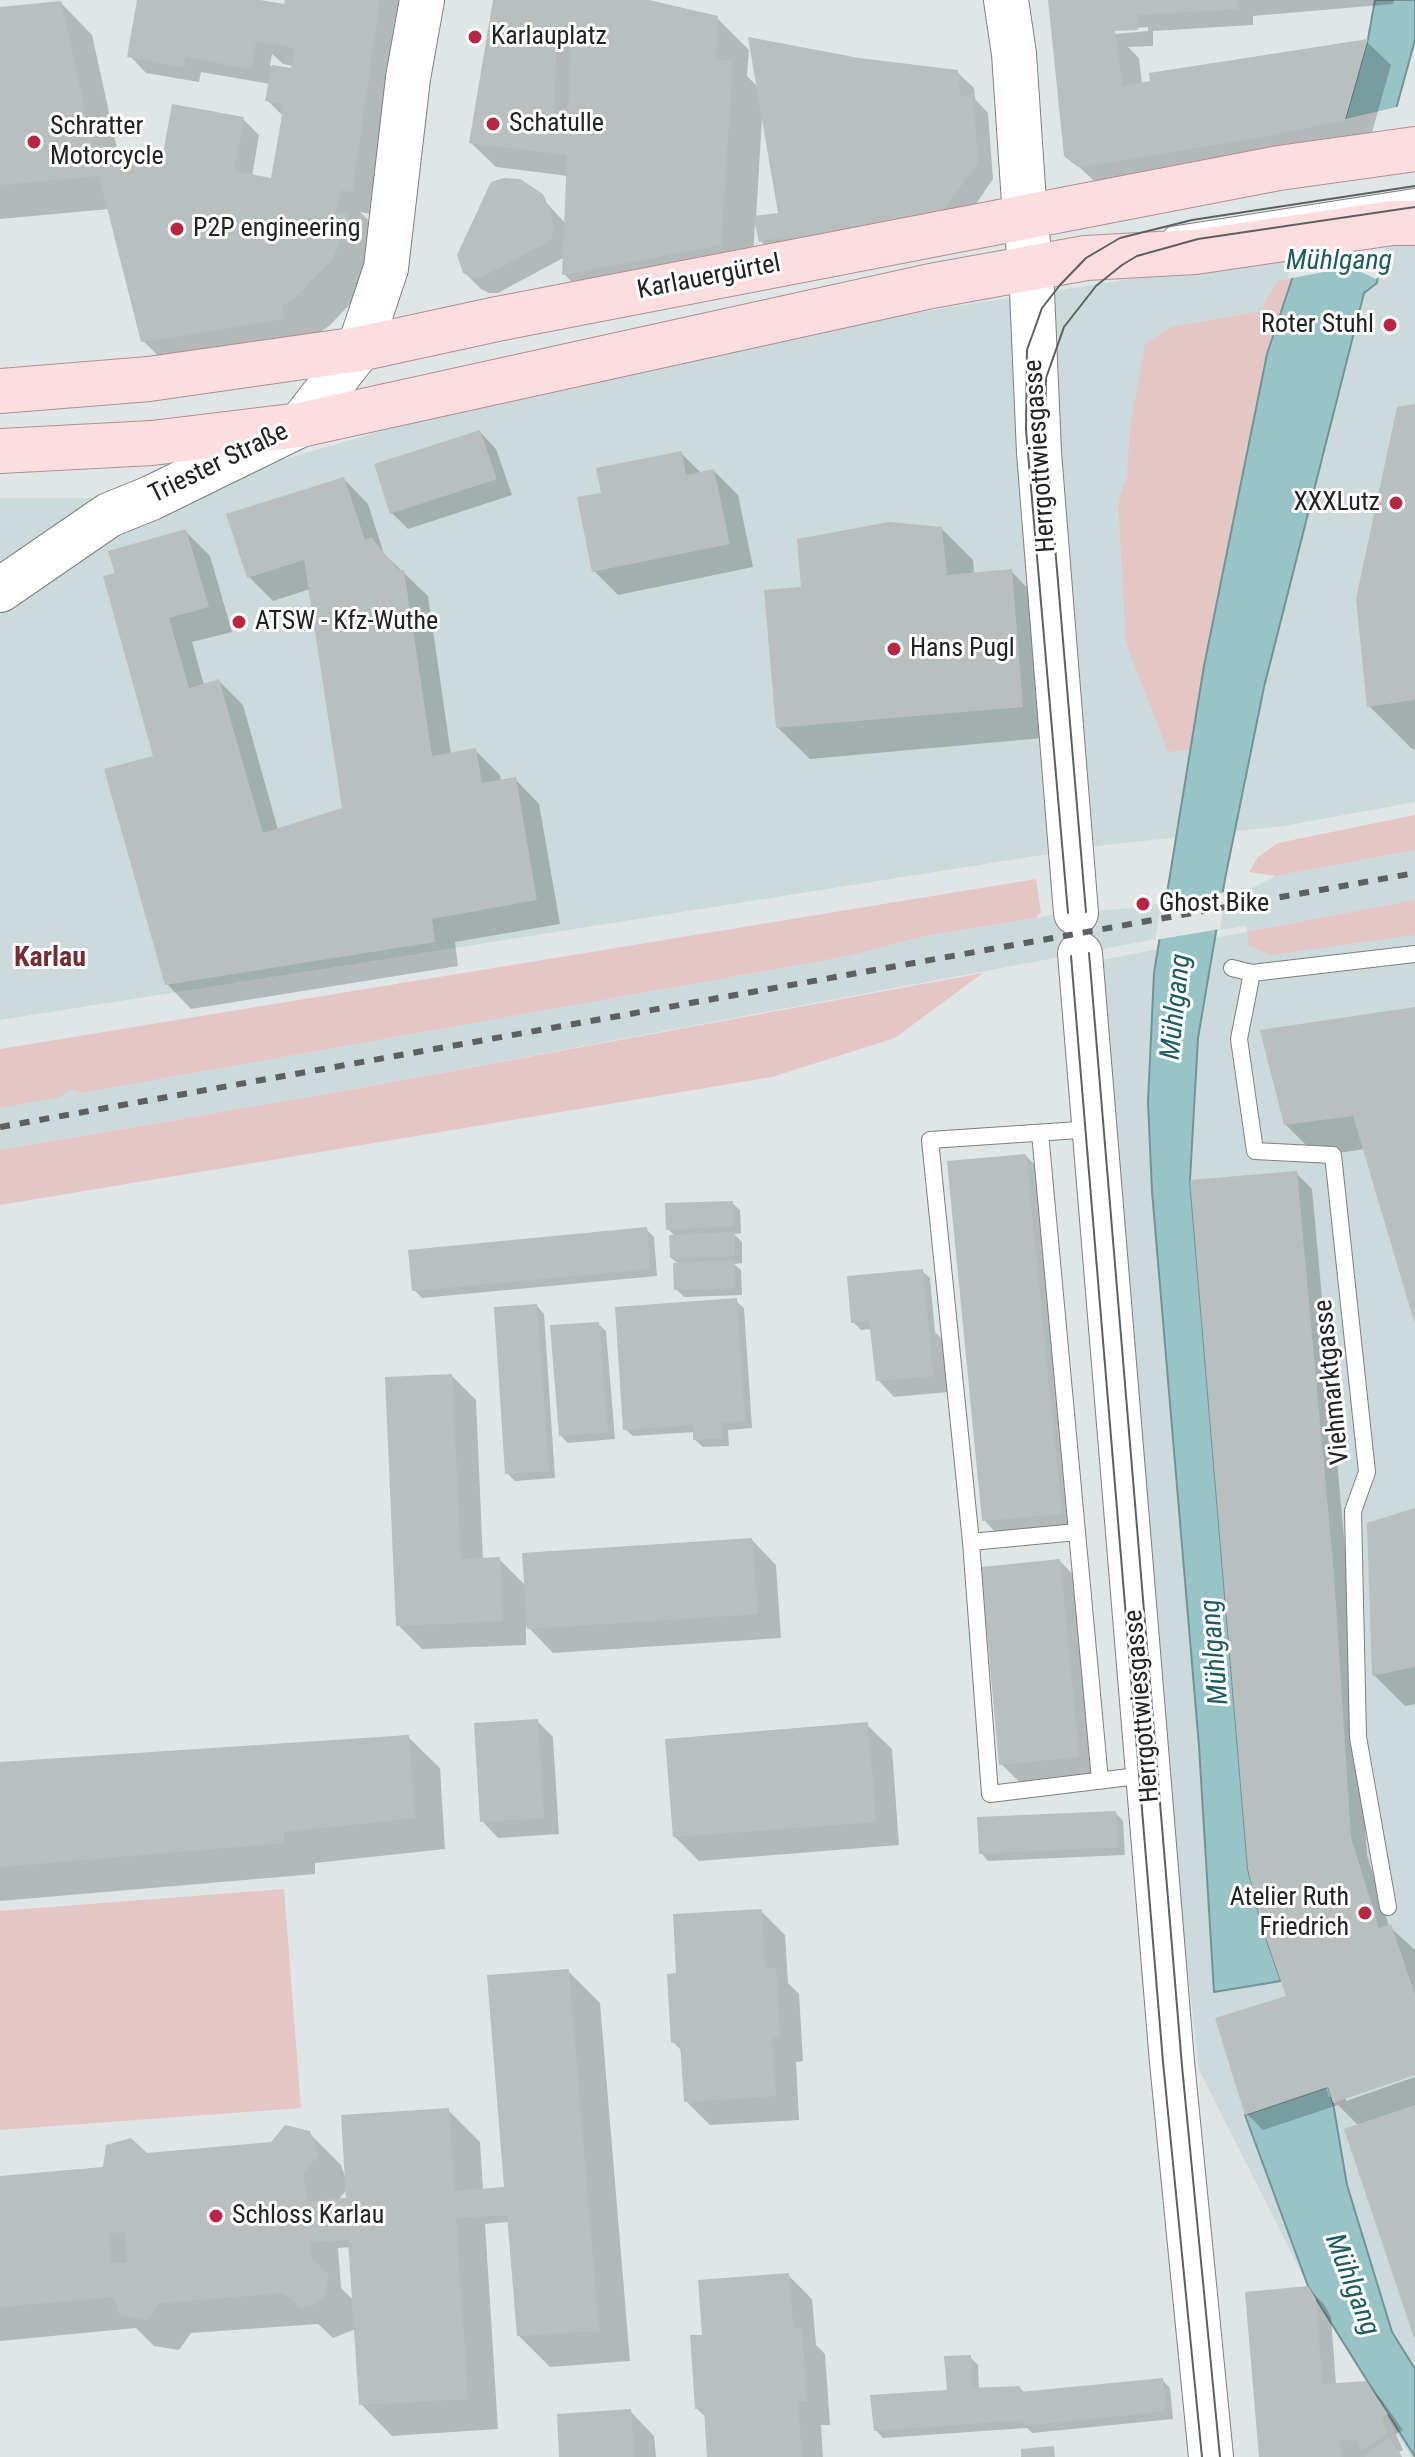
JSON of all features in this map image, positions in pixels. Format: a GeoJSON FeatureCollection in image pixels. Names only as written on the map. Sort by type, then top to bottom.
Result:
{"type":"FeatureCollection","features":[{"type":"Feature","properties":{"kind":"main road","name":"Triester Straße"},"geometry":{"type":"LineString","coordinates":[[0,590],[109,515],[151,498],[300,425],[359,349],[386,268],[408,78],[422,0]]}},
{"type":"Feature","properties":{"kind":"main road","name":"Herrgottwiesgasse"},"geometry":{"type":"LineString","coordinates":[[1006,0],[1014,54],[1031,268],[1039,453],[1078,933],[1079,1130],[1149,1775],[1186,2216],[1211,2457]]}},
{"type":"Feature","properties":{"kind":"main road","name":"Karlauergürtel"},"geometry":{"type":"LineString","coordinates":[[0,391],[149,379],[359,349],[497,319],[1025,217],[1411,149]]}},
{"type":"Feature","properties":{"kind":"main road","name":"Karlauergürtel"},"geometry":{"type":"LineString","coordinates":[[0,451],[152,443],[300,425],[931,286],[1086,258],[1195,252],[1296,226],[1405,211]]}},
{"type":"Feature","properties":{"kind":"lane"},"geometry":{"type":"LineString","coordinates":[[1232,968],[1252,973],[1415,954]]}},
{"type":"Feature","properties":{"kind":"lane","name":"Viehmarktgasse"},"geometry":{"type":"LineString","coordinates":[[1252,973],[1239,1039],[1255,1151],[1333,1155],[1367,1472],[1353,1511],[1358,1737],[1388,1907]]}},
{"type":"Feature","properties":{"kind":"lane"},"geometry":{"type":"LineString","coordinates":[[1079,1130],[930,1140],[971,1542],[990,1794],[1149,1775]]}},
{"type":"Feature","properties":{"kind":"lane"},"geometry":{"type":"LineString","coordinates":[[1040,1133],[1100,1780]]}},
{"type":"Feature","properties":{"kind":"lane"},"geometry":{"type":"LineString","coordinates":[[971,1542],[1077,1532]]}},
{"type":"Feature","properties":{"kind":"shaded area"},"geometry":{"type":"Polygon","coordinates":[[[1415,235],[1415,802],[1284,826],[1105,845],[0,1020],[0,498],[151,498],[550,382],[944,308],[1415,235]]]}},
{"type":"Feature","properties":{"kind":"shaded area"},"geometry":{"type":"Polygon","coordinates":[[[1292,278],[1267,354],[1190,749],[1168,752],[1126,643],[1118,501],[1127,476],[1130,428],[1145,344],[1171,327],[1261,311],[1277,281],[1292,278]]]}},
{"type":"Feature","properties":{"kind":"shaded area"},"geometry":{"type":"Polygon","coordinates":[[[1415,815],[1415,850],[1276,876],[1249,872],[1258,857],[1278,843],[1415,815]]]}},
{"type":"Feature","properties":{"kind":"shaded area"},"geometry":{"type":"Polygon","coordinates":[[[1415,850],[1415,2457],[1411,2457],[1308,2286],[1199,2070],[1075,965],[1247,932],[1246,926],[1151,940],[338,1092],[0,1150],[0,1108],[70,1089],[82,1093],[849,956],[925,936],[1058,914],[1132,908],[1252,888],[1276,876],[1415,850]]]}},
{"type":"Feature","properties":{"kind":"shaded area"},"geometry":{"type":"Polygon","coordinates":[[[1036,879],[1041,913],[1035,918],[925,936],[849,956],[82,1093],[70,1089],[61,1097],[0,1108],[0,1049],[1036,879]]]}},
{"type":"Feature","properties":{"kind":"shaded area"},"geometry":{"type":"Polygon","coordinates":[[[1415,900],[1415,935],[1270,955],[1248,945],[1248,932],[1415,900]]]}},
{"type":"Feature","properties":{"kind":"shaded area"},"geometry":{"type":"Polygon","coordinates":[[[983,973],[895,1038],[772,1077],[0,1205],[0,1150],[338,1092],[983,973]]]}},
{"type":"Feature","properties":{"kind":"shaded area"},"geometry":{"type":"Polygon","coordinates":[[[284,1889],[301,2108],[0,2130],[0,1911],[284,1889]]]}},
{"type":"Feature","properties":{"kind":"water","name":"Mühlgang"},"geometry":{"type":"Polygon","coordinates":[[[1375,0],[1415,0],[1415,40],[1396,109],[1377,283],[1364,293],[1264,687],[1225,879],[1198,1038],[1190,1180],[1248,1869],[1262,1926],[1281,1981],[1214,1992],[1199,1746],[1152,1191],[1148,1102],[1154,973],[1204,666],[1267,354],[1345,120],[1368,39],[1375,0]]]}},
{"type":"Feature","properties":{"kind":"water","name":"Mühlgang"},"geometry":{"type":"Polygon","coordinates":[[[1328,2087],[1347,2185],[1392,2332],[1415,2369],[1415,2457],[1308,2286],[1245,2115],[1328,2087]]]}},
{"type":"Feature","properties":{"kind":"pier"},"geometry":{"type":"Polygon","coordinates":[[[1401,106],[1382,275],[1376,279],[1350,267],[1287,279],[1341,120],[1401,106]]]}},
{"type":"Feature","properties":{"kind":"pier"},"geometry":{"type":"Polygon","coordinates":[[[1226,892],[1220,929],[1155,940],[1161,903],[1226,892]]]}},
{"type":"Feature","properties":{"kind":"building"},"geometry":{"type":"Polygon","coordinates":[[[137,0],[260,0],[284,4],[285,0],[380,0],[352,192],[341,190],[335,213],[349,213],[349,219],[332,260],[298,295],[282,306],[285,319],[141,342],[99,176],[0,185],[0,7],[61,1],[93,147],[162,159],[172,104],[244,117],[234,171],[271,178],[284,104],[265,101],[272,65],[291,68],[295,48],[256,41],[251,69],[185,57],[184,67],[127,57],[137,0]]]}},
{"type":"Feature","properties":{"kind":"building"},"geometry":{"type":"Polygon","coordinates":[[[493,0],[649,0],[718,16],[716,60],[733,60],[721,245],[562,275],[567,155],[469,143],[493,0]],[[557,29],[554,118],[568,120],[571,32],[557,29]]]}},
{"type":"Feature","properties":{"kind":"building"},"geometry":{"type":"Polygon","coordinates":[[[1048,0],[1237,0],[1238,9],[1137,15],[1138,30],[1115,31],[1122,86],[1150,81],[1149,73],[1368,39],[1345,120],[1252,139],[1078,167],[1064,156],[1048,0]]]}},
{"type":"Feature","properties":{"kind":"building"},"geometry":{"type":"Polygon","coordinates":[[[748,37],[859,58],[958,70],[960,97],[973,94],[978,162],[943,212],[783,242],[783,237],[759,242],[753,216],[778,213],[748,37]]]}},
{"type":"Feature","properties":{"kind":"building"},"geometry":{"type":"Polygon","coordinates":[[[504,178],[520,179],[543,194],[552,215],[553,236],[550,241],[481,277],[471,277],[463,273],[457,255],[491,182],[504,178]]]}},
{"type":"Feature","properties":{"kind":"building","name":"XXXLutz"},"geometry":{"type":"Polygon","coordinates":[[[1415,404],[1415,700],[1367,707],[1356,599],[1397,407],[1415,404]]]}},
{"type":"Feature","properties":{"kind":"building"},"geometry":{"type":"Polygon","coordinates":[[[480,430],[497,479],[390,514],[374,464],[480,430]]]}},
{"type":"Feature","properties":{"kind":"building"},"geometry":{"type":"Polygon","coordinates":[[[682,451],[686,475],[714,469],[730,544],[592,572],[577,497],[601,493],[596,468],[682,451]]]}},
{"type":"Feature","properties":{"kind":"building"},"geometry":{"type":"Polygon","coordinates":[[[344,477],[365,540],[371,537],[399,571],[404,570],[432,756],[476,748],[482,783],[516,777],[537,900],[432,919],[435,942],[165,985],[104,769],[153,756],[103,576],[115,573],[108,551],[186,529],[209,607],[169,618],[189,688],[219,679],[263,833],[342,808],[304,560],[247,578],[226,514],[344,477]]]}},
{"type":"Feature","properties":{"kind":"building","name":"Hans Pugl"},"geometry":{"type":"Polygon","coordinates":[[[889,522],[942,527],[947,575],[1012,569],[1023,707],[776,728],[764,590],[801,587],[797,539],[889,522]]]}},
{"type":"Feature","properties":{"kind":"building"},"geometry":{"type":"Polygon","coordinates":[[[1415,1007],[1414,1321],[1353,1116],[1284,1125],[1260,1030],[1415,1007]]]}},
{"type":"Feature","properties":{"kind":"building"},"geometry":{"type":"Polygon","coordinates":[[[1026,1154],[1062,1514],[982,1521],[947,1161],[1026,1154]]]}},
{"type":"Feature","properties":{"kind":"building"},"geometry":{"type":"Polygon","coordinates":[[[1297,1171],[1334,1574],[1351,1837],[1379,1928],[1391,1924],[1415,1994],[1415,2075],[1333,2103],[1328,2087],[1245,2115],[1215,2018],[1286,1996],[1262,1926],[1248,1869],[1190,1180],[1297,1171]]]}},
{"type":"Feature","properties":{"kind":"building"},"geometry":{"type":"Polygon","coordinates":[[[733,1201],[734,1226],[666,1230],[665,1203],[733,1201]]]}},
{"type":"Feature","properties":{"kind":"building"},"geometry":{"type":"Polygon","coordinates":[[[647,1227],[650,1269],[412,1291],[408,1250],[647,1227]]]}},
{"type":"Feature","properties":{"kind":"building"},"geometry":{"type":"Polygon","coordinates":[[[735,1232],[735,1256],[670,1258],[669,1235],[735,1232]]]}},
{"type":"Feature","properties":{"kind":"building"},"geometry":{"type":"Polygon","coordinates":[[[734,1260],[735,1288],[674,1290],[673,1263],[734,1260]]]}},
{"type":"Feature","properties":{"kind":"building"},"geometry":{"type":"Polygon","coordinates":[[[923,1269],[933,1376],[876,1381],[869,1321],[851,1323],[847,1276],[923,1269]]]}},
{"type":"Feature","properties":{"kind":"building"},"geometry":{"type":"Polygon","coordinates":[[[737,1298],[745,1421],[721,1423],[722,1438],[693,1440],[693,1425],[623,1430],[615,1307],[737,1298]]]}},
{"type":"Feature","properties":{"kind":"building"},"geometry":{"type":"Polygon","coordinates":[[[537,1304],[549,1471],[505,1474],[494,1307],[537,1304]]]}},
{"type":"Feature","properties":{"kind":"building"},"geometry":{"type":"Polygon","coordinates":[[[599,1322],[608,1432],[559,1436],[550,1325],[599,1322]]]}},
{"type":"Feature","properties":{"kind":"building"},"geometry":{"type":"Polygon","coordinates":[[[452,1374],[461,1559],[500,1557],[503,1621],[396,1626],[385,1377],[452,1374]]]}},
{"type":"Feature","properties":{"kind":"building"},"geometry":{"type":"Polygon","coordinates":[[[1415,1508],[1415,1667],[1372,1676],[1367,1523],[1415,1508]]]}},
{"type":"Feature","properties":{"kind":"building"},"geometry":{"type":"Polygon","coordinates":[[[752,1538],[758,1614],[527,1629],[522,1553],[752,1538]]]}},
{"type":"Feature","properties":{"kind":"building"},"geometry":{"type":"Polygon","coordinates":[[[1060,1559],[1079,1757],[999,1765],[981,1567],[1060,1559]]]}},
{"type":"Feature","properties":{"kind":"building"},"geometry":{"type":"Polygon","coordinates":[[[538,1719],[544,1818],[480,1822],[474,1723],[538,1719]]]}},
{"type":"Feature","properties":{"kind":"building"},"geometry":{"type":"Polygon","coordinates":[[[868,1722],[876,1822],[673,1837],[665,1739],[868,1722]]]}},
{"type":"Feature","properties":{"kind":"building"},"geometry":{"type":"Polygon","coordinates":[[[409,1735],[415,1818],[284,1832],[284,1843],[0,1867],[0,1762],[409,1735]]]}},
{"type":"Feature","properties":{"kind":"building"},"geometry":{"type":"Polygon","coordinates":[[[1116,1811],[1118,1847],[979,1854],[977,1817],[1116,1811]]]}},
{"type":"Feature","properties":{"kind":"building"},"geometry":{"type":"Polygon","coordinates":[[[762,1909],[765,1968],[776,1968],[780,2038],[772,2038],[776,2096],[684,2102],[680,2042],[671,2043],[667,1974],[676,1973],[673,1914],[762,1909]]]}},
{"type":"Feature","properties":{"kind":"building"},"geometry":{"type":"Polygon","coordinates":[[[569,1969],[599,2331],[517,2336],[507,2215],[456,2218],[468,2399],[359,2405],[348,2240],[310,2242],[311,2259],[329,2274],[325,2298],[300,2308],[284,2293],[160,2303],[147,2320],[120,2316],[114,2297],[0,2307],[0,2176],[103,2167],[106,2145],[131,2138],[147,2153],[271,2142],[285,2125],[310,2131],[319,2155],[303,2173],[308,2201],[346,2198],[341,2115],[449,2108],[455,2191],[504,2187],[487,1975],[569,1969]],[[125,2232],[109,2233],[111,2263],[127,2263],[125,2232]]]}},
{"type":"Feature","properties":{"kind":"building"},"geometry":{"type":"Polygon","coordinates":[[[1415,2105],[1415,2338],[1414,2338],[1344,2129],[1415,2105]]]}},
{"type":"Feature","properties":{"kind":"building"},"geometry":{"type":"Polygon","coordinates":[[[789,2273],[793,2329],[802,2328],[807,2401],[798,2401],[802,2457],[707,2457],[704,2409],[695,2409],[690,2335],[702,2335],[698,2280],[789,2273]]]}},
{"type":"Feature","properties":{"kind":"building"},"geometry":{"type":"Polygon","coordinates":[[[1308,2286],[1316,2299],[1322,2384],[1366,2381],[1388,2414],[1381,2418],[1388,2433],[1361,2451],[1358,2441],[1340,2440],[1342,2457],[1259,2457],[1245,2292],[1308,2286]]]}},
{"type":"Feature","properties":{"kind":"building"},"geometry":{"type":"Polygon","coordinates":[[[971,2355],[973,2388],[1020,2386],[1020,2392],[1163,2378],[1166,2411],[1023,2426],[1023,2420],[874,2431],[870,2395],[947,2390],[944,2356],[971,2355]]]}},
{"type":"Feature","properties":{"kind":"building"},"geometry":{"type":"Polygon","coordinates":[[[631,2409],[634,2457],[559,2457],[557,2414],[631,2409]]]}},
{"type":"Feature","properties":{"kind":"building"},"geometry":{"type":"Polygon","coordinates":[[[1389,2437],[1402,2457],[1365,2457],[1364,2455],[1389,2437]]]}},
{"type":"Feature","properties":{"kind":"building"},"geometry":{"type":"Polygon","coordinates":[[[1054,2446],[1055,2457],[1021,2457],[1021,2449],[1054,2446]]]}},
{"type":"Feature","properties":{"kind":"tram line"},"geometry":{"type":"LineString","coordinates":[[1068,913],[1026,430],[1027,350],[1042,308],[1086,258],[1120,238],[1192,220],[1415,186]]}},
{"type":"Feature","properties":{"kind":"tram line"},"geometry":{"type":"LineString","coordinates":[[1086,912],[1045,428],[1046,378],[1064,327],[1096,286],[1137,256],[1198,239],[1415,207]]}},
{"type":"Feature","properties":{"kind":"tram line"},"geometry":{"type":"LineString","coordinates":[[1089,953],[1182,2066],[1220,2457]]}},
{"type":"Feature","properties":{"kind":"tram line"},"geometry":{"type":"LineString","coordinates":[[1071,956],[1163,2062],[1202,2457]]}},
{"type":"Feature","properties":{"kind":"railway"},"geometry":{"type":"LineString","coordinates":[[0,1127],[1415,873]]}},
{"type":"Feature","properties":{"kind":"place","name":"Karlauplatz"},"geometry":{"type":"Point","coordinates":[475,37]}},
{"type":"Feature","properties":{"kind":"place","name":"Schatulle"},"geometry":{"type":"Point","coordinates":[493,124]}},
{"type":"Feature","properties":{"kind":"place","name":"Schratter Motorcycle"},"geometry":{"type":"Point","coordinates":[34,142]}},
{"type":"Feature","properties":{"kind":"place","name":"P2P engineering"},"geometry":{"type":"Point","coordinates":[177,229]}},
{"type":"Feature","properties":{"kind":"place","name":"Roter Stuhl"},"geometry":{"type":"Point","coordinates":[1390,325]}},
{"type":"Feature","properties":{"kind":"place","name":"XXXLutz"},"geometry":{"type":"Point","coordinates":[1396,503]}},
{"type":"Feature","properties":{"kind":"place","name":"ATSW - Kfz-Wuthe"},"geometry":{"type":"Point","coordinates":[239,622]}},
{"type":"Feature","properties":{"kind":"place","name":"Hans Pugl"},"geometry":{"type":"Point","coordinates":[894,649]}},
{"type":"Feature","properties":{"kind":"place","name":"Ghost Bike"},"geometry":{"type":"Point","coordinates":[1143,904]}},
{"type":"Feature","properties":{"kind":"place","name":"Atelier Ruth Friedrich"},"geometry":{"type":"Point","coordinates":[1365,1913]}},
{"type":"Feature","properties":{"kind":"place","name":"Schloss Karlau"},"geometry":{"type":"Point","coordinates":[216,2216]}},
{"type":"Feature","properties":{"kind":"district","name":"Karlau"},"geometry":{"type":"Point","coordinates":[50,959]}}]}
